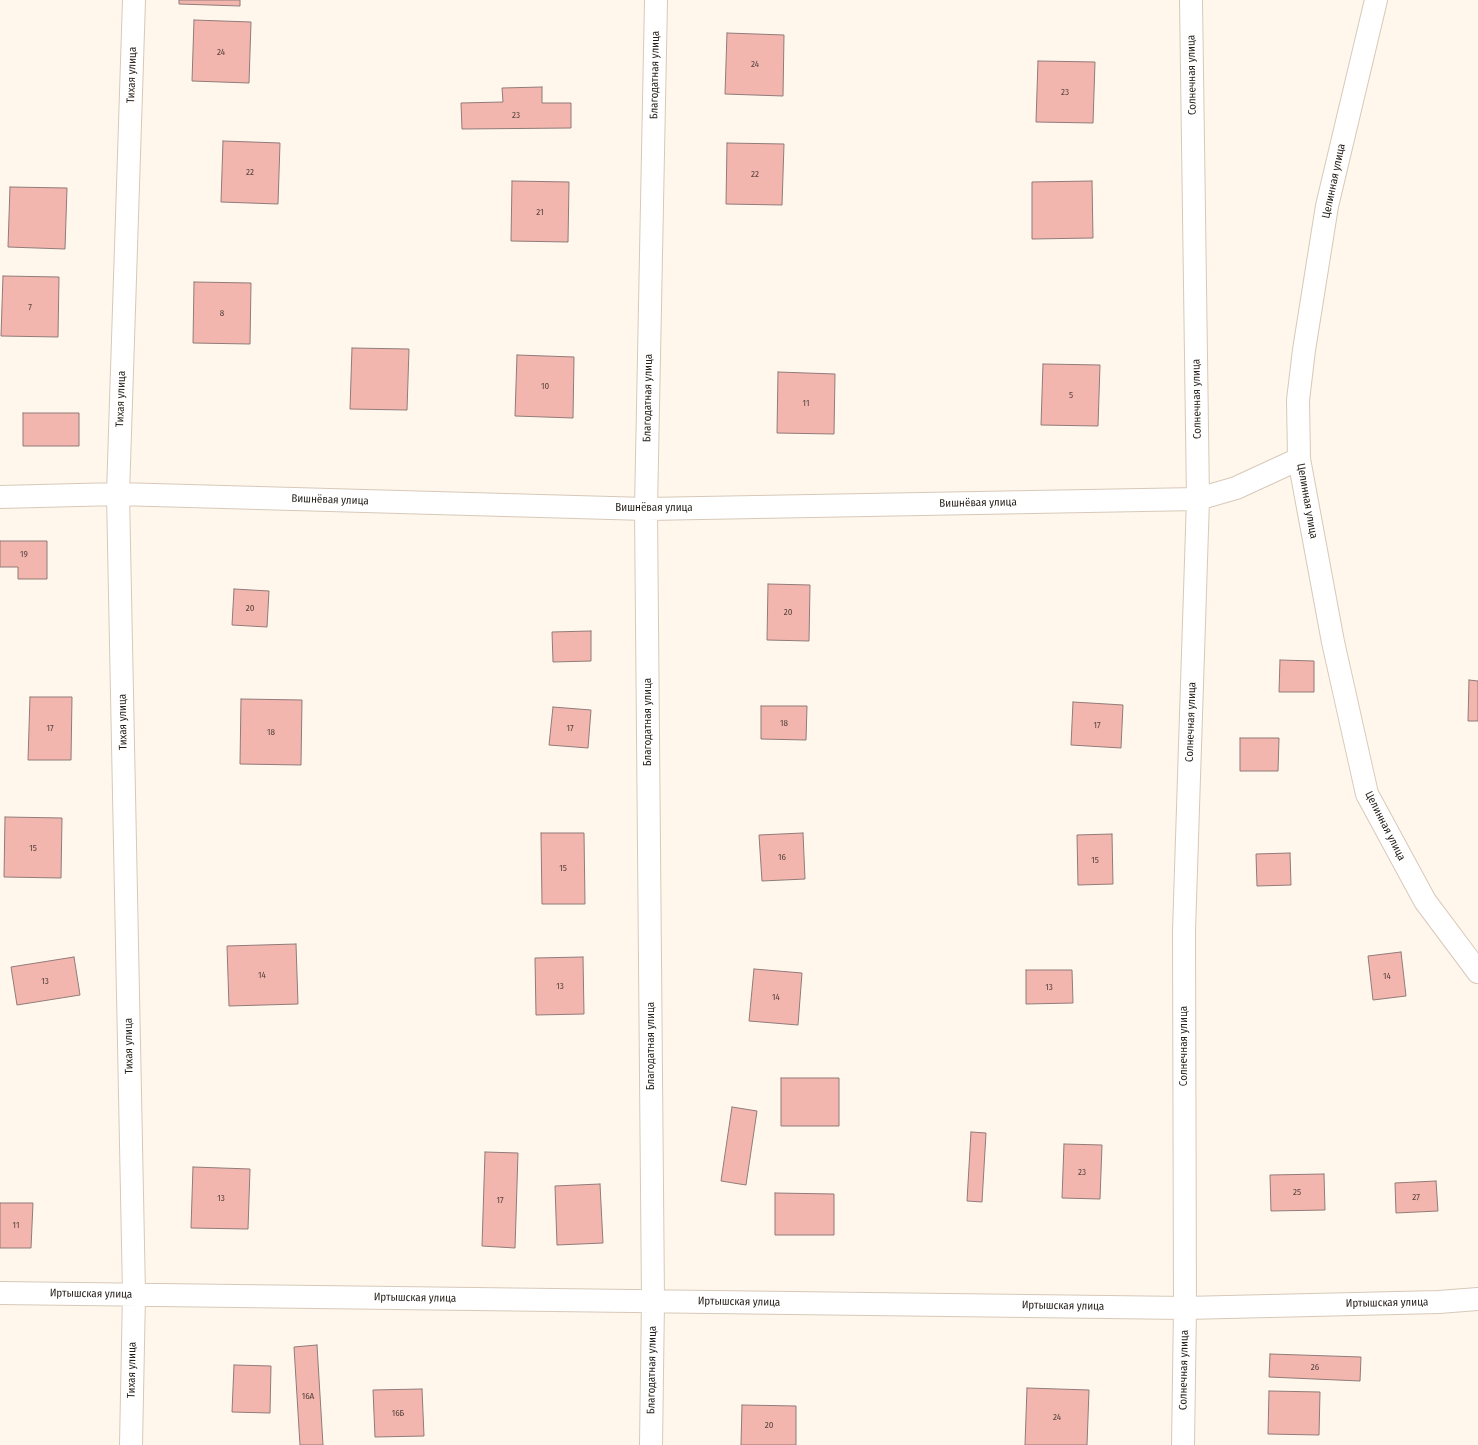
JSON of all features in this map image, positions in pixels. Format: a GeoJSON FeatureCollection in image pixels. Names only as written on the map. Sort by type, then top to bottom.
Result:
{"type":"FeatureCollection","features":[{"type":"Feature","properties":{"kind":"street","name":"Тихая улица"},"geometry":{"type":"LineString","coordinates":[[130,1445],[134,1294],[118,494],[134,0]]}},
{"type":"Feature","properties":{"kind":"street","name":"Благодатная улица"},"geometry":{"type":"LineString","coordinates":[[651,1445],[653,1301],[646,509],[656,0]]}},
{"type":"Feature","properties":{"kind":"street","name":"Солнечная улица"},"geometry":{"type":"LineString","coordinates":[[1183,1445],[1185,1308],[1184,931],[1198,499],[1191,0]]}},
{"type":"Feature","properties":{"kind":"street","name":"Целинная улица"},"geometry":{"type":"LineString","coordinates":[[1376,0],[1327,206],[1304,350],[1298,400],[1299,458],[1333,642],[1367,794],[1425,901],[1478,972]]}},
{"type":"Feature","properties":{"kind":"street","name":"Вишнёвая улица"},"geometry":{"type":"LineString","coordinates":[[0,497],[118,494],[646,509],[1198,499],[1236,488],[1299,458]]}},
{"type":"Feature","properties":{"kind":"street","name":"Иртышская улица"},"geometry":{"type":"LineString","coordinates":[[0,1293],[1185,1308],[1439,1302],[1478,1299]]}},
{"type":"Feature","properties":{"kind":"building"},"geometry":{"type":"Polygon","coordinates":[[[179,0],[240,0],[240,6],[179,4],[179,0]]]}},
{"type":"Feature","properties":{"kind":"building"},"geometry":{"type":"Polygon","coordinates":[[[194,20],[251,22],[249,83],[192,81],[194,20]]]}},
{"type":"Feature","properties":{"kind":"building"},"geometry":{"type":"Polygon","coordinates":[[[727,33],[784,35],[783,96],[725,94],[727,33]]]}},
{"type":"Feature","properties":{"kind":"building"},"geometry":{"type":"Polygon","coordinates":[[[1038,61],[1095,62],[1093,123],[1036,122],[1038,61]]]}},
{"type":"Feature","properties":{"kind":"building"},"geometry":{"type":"Polygon","coordinates":[[[542,87],[542,103],[571,103],[571,128],[462,129],[461,103],[503,102],[502,88],[542,87]]]}},
{"type":"Feature","properties":{"kind":"building"},"geometry":{"type":"Polygon","coordinates":[[[223,141],[280,143],[278,204],[221,202],[223,141]]]}},
{"type":"Feature","properties":{"kind":"building"},"geometry":{"type":"Polygon","coordinates":[[[727,143],[784,144],[782,205],[726,204],[727,143]]]}},
{"type":"Feature","properties":{"kind":"building"},"geometry":{"type":"Polygon","coordinates":[[[512,181],[569,182],[568,242],[511,241],[512,181]]]}},
{"type":"Feature","properties":{"kind":"building"},"geometry":{"type":"Polygon","coordinates":[[[1092,181],[1093,238],[1032,239],[1032,182],[1092,181]]]}},
{"type":"Feature","properties":{"kind":"building"},"geometry":{"type":"Polygon","coordinates":[[[10,187],[67,188],[65,249],[8,247],[10,187]]]}},
{"type":"Feature","properties":{"kind":"building"},"geometry":{"type":"Polygon","coordinates":[[[3,276],[59,277],[58,337],[1,336],[3,276]]]}},
{"type":"Feature","properties":{"kind":"building"},"geometry":{"type":"Polygon","coordinates":[[[194,282],[251,283],[250,344],[193,343],[194,282]]]}},
{"type":"Feature","properties":{"kind":"building"},"geometry":{"type":"Polygon","coordinates":[[[352,348],[409,349],[407,410],[350,409],[352,348]]]}},
{"type":"Feature","properties":{"kind":"building"},"geometry":{"type":"Polygon","coordinates":[[[517,355],[574,357],[573,418],[515,416],[517,355]]]}},
{"type":"Feature","properties":{"kind":"building"},"geometry":{"type":"Polygon","coordinates":[[[1043,364],[1100,365],[1098,426],[1041,425],[1043,364]]]}},
{"type":"Feature","properties":{"kind":"building"},"geometry":{"type":"Polygon","coordinates":[[[778,372],[835,374],[834,434],[777,433],[778,372]]]}},
{"type":"Feature","properties":{"kind":"building"},"geometry":{"type":"Polygon","coordinates":[[[23,413],[79,413],[79,446],[23,446],[23,413]]]}},
{"type":"Feature","properties":{"kind":"building"},"geometry":{"type":"Polygon","coordinates":[[[0,541],[47,541],[47,579],[18,579],[18,567],[0,567],[0,541]]]}},
{"type":"Feature","properties":{"kind":"building"},"geometry":{"type":"Polygon","coordinates":[[[768,584],[810,585],[809,641],[767,640],[768,584]]]}},
{"type":"Feature","properties":{"kind":"building"},"geometry":{"type":"Polygon","coordinates":[[[234,589],[269,591],[267,627],[232,625],[234,589]]]}},
{"type":"Feature","properties":{"kind":"building"},"geometry":{"type":"Polygon","coordinates":[[[591,631],[591,661],[553,662],[552,632],[591,631]]]}},
{"type":"Feature","properties":{"kind":"building"},"geometry":{"type":"Polygon","coordinates":[[[1280,660],[1314,661],[1314,692],[1279,692],[1280,660]]]}},
{"type":"Feature","properties":{"kind":"building"},"geometry":{"type":"Polygon","coordinates":[[[1469,680],[1478,681],[1478,721],[1468,721],[1469,680]]]}},
{"type":"Feature","properties":{"kind":"building"},"geometry":{"type":"Polygon","coordinates":[[[30,697],[72,697],[71,760],[28,760],[30,697]]]}},
{"type":"Feature","properties":{"kind":"building"},"geometry":{"type":"Polygon","coordinates":[[[241,699],[302,700],[301,765],[240,764],[241,699]]]}},
{"type":"Feature","properties":{"kind":"building"},"geometry":{"type":"Polygon","coordinates":[[[1073,702],[1123,705],[1121,748],[1071,745],[1073,702]]]}},
{"type":"Feature","properties":{"kind":"building"},"geometry":{"type":"Polygon","coordinates":[[[761,706],[807,706],[806,740],[761,739],[761,706]]]}},
{"type":"Feature","properties":{"kind":"building"},"geometry":{"type":"Polygon","coordinates":[[[553,707],[591,710],[588,748],[549,745],[553,707]]]}},
{"type":"Feature","properties":{"kind":"building"},"geometry":{"type":"Polygon","coordinates":[[[1240,738],[1279,738],[1278,771],[1240,771],[1240,738]]]}},
{"type":"Feature","properties":{"kind":"building"},"geometry":{"type":"Polygon","coordinates":[[[5,817],[62,818],[61,878],[4,877],[5,817]]]}},
{"type":"Feature","properties":{"kind":"building"},"geometry":{"type":"Polygon","coordinates":[[[541,833],[584,833],[585,904],[542,904],[541,833]]]}},
{"type":"Feature","properties":{"kind":"building"},"geometry":{"type":"Polygon","coordinates":[[[803,833],[805,879],[762,881],[759,835],[803,833]]]}},
{"type":"Feature","properties":{"kind":"building"},"geometry":{"type":"Polygon","coordinates":[[[1112,834],[1113,884],[1078,885],[1077,835],[1112,834]]]}},
{"type":"Feature","properties":{"kind":"building"},"geometry":{"type":"Polygon","coordinates":[[[1290,853],[1291,885],[1257,886],[1256,854],[1290,853]]]}},
{"type":"Feature","properties":{"kind":"building"},"geometry":{"type":"Polygon","coordinates":[[[296,944],[298,1004],[229,1006],[227,946],[296,944]]]}},
{"type":"Feature","properties":{"kind":"building"},"geometry":{"type":"Polygon","coordinates":[[[1401,952],[1406,996],[1373,1000],[1368,956],[1401,952]]]}},
{"type":"Feature","properties":{"kind":"building"},"geometry":{"type":"Polygon","coordinates":[[[74,957],[80,995],[17,1005],[11,967],[74,957]]]}},
{"type":"Feature","properties":{"kind":"building"},"geometry":{"type":"Polygon","coordinates":[[[583,957],[584,1014],[536,1015],[535,958],[583,957]]]}},
{"type":"Feature","properties":{"kind":"building"},"geometry":{"type":"Polygon","coordinates":[[[754,969],[802,973],[798,1025],[749,1021],[754,969]]]}},
{"type":"Feature","properties":{"kind":"building"},"geometry":{"type":"Polygon","coordinates":[[[1026,970],[1072,970],[1073,1003],[1026,1004],[1026,970]]]}},
{"type":"Feature","properties":{"kind":"building"},"geometry":{"type":"Polygon","coordinates":[[[781,1078],[839,1078],[839,1126],[781,1126],[781,1078]]]}},
{"type":"Feature","properties":{"kind":"building"},"geometry":{"type":"Polygon","coordinates":[[[732,1107],[757,1111],[746,1185],[721,1181],[732,1107]]]}},
{"type":"Feature","properties":{"kind":"building"},"geometry":{"type":"Polygon","coordinates":[[[971,1132],[986,1133],[982,1202],[967,1201],[971,1132]]]}},
{"type":"Feature","properties":{"kind":"building"},"geometry":{"type":"Polygon","coordinates":[[[1064,1144],[1102,1145],[1100,1199],[1062,1198],[1064,1144]]]}},
{"type":"Feature","properties":{"kind":"building"},"geometry":{"type":"Polygon","coordinates":[[[485,1152],[518,1153],[515,1248],[482,1246],[485,1152]]]}},
{"type":"Feature","properties":{"kind":"building"},"geometry":{"type":"Polygon","coordinates":[[[193,1167],[250,1169],[248,1229],[191,1228],[193,1167]]]}},
{"type":"Feature","properties":{"kind":"building"},"geometry":{"type":"Polygon","coordinates":[[[1324,1174],[1325,1210],[1271,1211],[1270,1175],[1324,1174]]]}},
{"type":"Feature","properties":{"kind":"building"},"geometry":{"type":"Polygon","coordinates":[[[1436,1181],[1438,1211],[1396,1213],[1395,1183],[1436,1181]]]}},
{"type":"Feature","properties":{"kind":"building"},"geometry":{"type":"Polygon","coordinates":[[[600,1184],[603,1243],[557,1245],[555,1186],[600,1184]]]}},
{"type":"Feature","properties":{"kind":"building"},"geometry":{"type":"Polygon","coordinates":[[[775,1193],[834,1194],[834,1235],[775,1235],[775,1193]]]}},
{"type":"Feature","properties":{"kind":"building"},"geometry":{"type":"Polygon","coordinates":[[[0,1203],[33,1203],[31,1248],[0,1248],[0,1203]]]}},
{"type":"Feature","properties":{"kind":"building"},"geometry":{"type":"Polygon","coordinates":[[[317,1345],[323,1445],[300,1445],[294,1347],[317,1345]]]}},
{"type":"Feature","properties":{"kind":"building"},"geometry":{"type":"Polygon","coordinates":[[[1270,1354],[1361,1357],[1360,1381],[1269,1377],[1270,1354]]]}},
{"type":"Feature","properties":{"kind":"building"},"geometry":{"type":"Polygon","coordinates":[[[234,1365],[271,1366],[270,1413],[232,1412],[234,1365]]]}},
{"type":"Feature","properties":{"kind":"building"},"geometry":{"type":"Polygon","coordinates":[[[1027,1388],[1089,1390],[1087,1445],[1025,1445],[1027,1388]]]}},
{"type":"Feature","properties":{"kind":"building"},"geometry":{"type":"Polygon","coordinates":[[[422,1389],[424,1436],[375,1437],[373,1390],[422,1389]]]}},
{"type":"Feature","properties":{"kind":"building"},"geometry":{"type":"Polygon","coordinates":[[[1269,1391],[1320,1392],[1319,1435],[1268,1434],[1269,1391]]]}},
{"type":"Feature","properties":{"kind":"building"},"geometry":{"type":"Polygon","coordinates":[[[742,1405],[796,1406],[796,1445],[741,1445],[742,1405]]]}}]}
